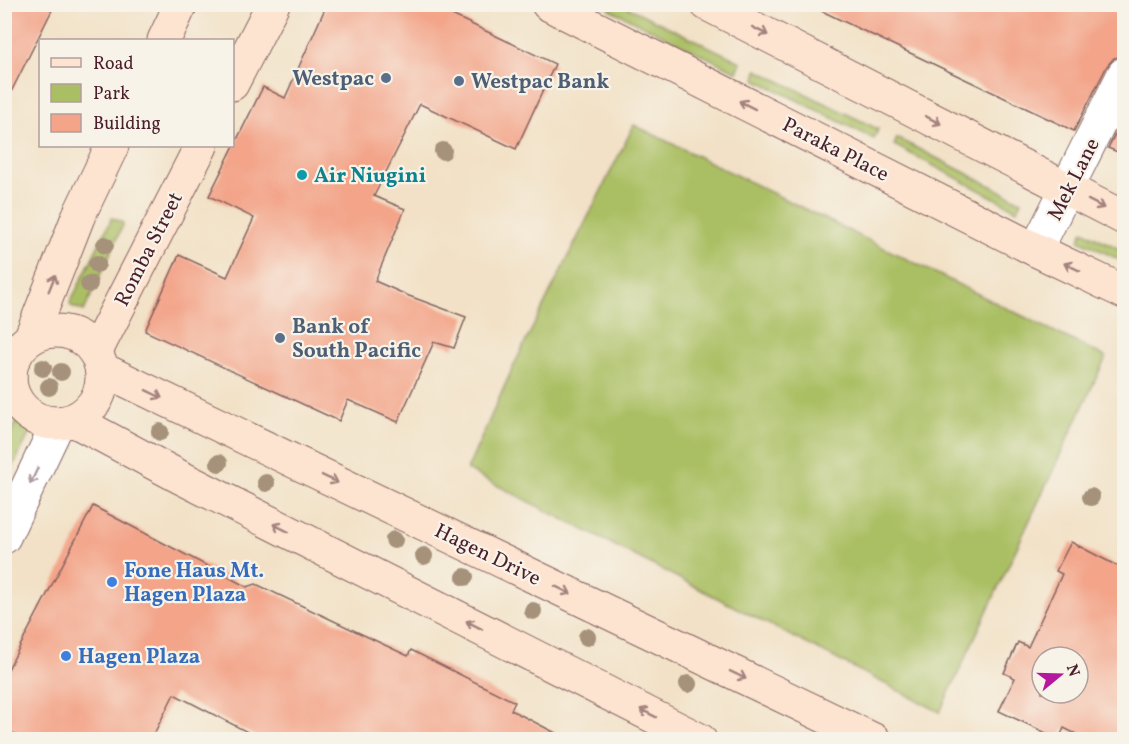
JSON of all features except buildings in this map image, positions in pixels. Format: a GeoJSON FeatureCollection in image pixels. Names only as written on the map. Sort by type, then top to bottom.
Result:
{"type":"FeatureCollection","features":[{"type":"Feature","properties":{"kind":"street"},"geometry":{"type":"LineString","coordinates":[[164,39],[182,4]]}},
{"type":"Feature","properties":{"kind":"street"},"geometry":{"type":"LineString","coordinates":[[234,80],[273,4]]}},
{"type":"Feature","properties":{"kind":"street","name":"Paraka Place"},"geometry":{"type":"LineString","coordinates":[[548,4],[1036,250],[1125,292]]}},
{"type":"Feature","properties":{"kind":"street"},"geometry":{"type":"LineString","coordinates":[[708,4],[1125,218]]}},
{"type":"Feature","properties":{"kind":"street","name":"Mek Lane"},"geometry":{"type":"LineString","coordinates":[[1036,250],[1125,74]]}},
{"type":"Feature","properties":{"kind":"street"},"geometry":{"type":"LineString","coordinates":[[112,147],[13,360],[12,391],[19,404],[30,415],[43,421],[65,422],[180,477],[700,740]]}},
{"type":"Feature","properties":{"kind":"street","name":"Romba Street"},"geometry":{"type":"LineString","coordinates":[[98,361],[201,147]]}},
{"type":"Feature","properties":{"kind":"street"},"geometry":{"type":"LineString","coordinates":[[4,537],[65,422],[86,412],[95,401],[101,387],[98,361],[89,344],[76,335],[61,330],[45,331],[13,360]]}},
{"type":"Feature","properties":{"kind":"street","name":"Hagen Drive"},"geometry":{"type":"LineString","coordinates":[[98,361],[874,740]]}},
{"type":"Feature","properties":{"kind":"green space"},"geometry":{"type":"Polygon","coordinates":[[[611,5],[623,5],[741,62],[737,72],[609,9],[611,5]]]}},
{"type":"Feature","properties":{"kind":"green space"},"geometry":{"type":"Polygon","coordinates":[[[757,70],[878,129],[874,139],[755,79],[757,70]]]}},
{"type":"Feature","properties":{"kind":"green space"},"geometry":{"type":"Polygon","coordinates":[[[634,125],[1106,357],[940,712],[467,470],[514,365],[634,125]]]}},
{"type":"Feature","properties":{"kind":"green space"},"geometry":{"type":"Polygon","coordinates":[[[897,138],[1021,201],[1017,210],[894,145],[897,138]]]}},
{"type":"Feature","properties":{"kind":"green space"},"geometry":{"type":"Polygon","coordinates":[[[112,218],[122,222],[123,225],[84,311],[71,306],[70,303],[112,218]]]}},
{"type":"Feature","properties":{"kind":"green space"},"geometry":{"type":"Polygon","coordinates":[[[1083,231],[1124,251],[1124,262],[1079,240],[1083,231]]]}},
{"type":"Feature","properties":{"kind":"green space"},"geometry":{"type":"Polygon","coordinates":[[[17,421],[32,428],[5,483],[5,447],[17,421]]]}},
{"type":"Feature","properties":{"kind":"place","name":"Westpac"},"geometry":{"type":"Point","coordinates":[386,78]}},
{"type":"Feature","properties":{"kind":"place","name":"Westpac Bank"},"geometry":{"type":"Point","coordinates":[459,81]}},
{"type":"Feature","properties":{"kind":"place","name":"Air Niugini"},"geometry":{"type":"Point","coordinates":[302,175]}},
{"type":"Feature","properties":{"kind":"place","name":"Bank of South Pacific"},"geometry":{"type":"Point","coordinates":[280,338]}},
{"type":"Feature","properties":{"kind":"place","name":"Fone Haus Mt. Hagen Plaza"},"geometry":{"type":"Point","coordinates":[112,582]}},
{"type":"Feature","properties":{"kind":"place","name":"Hagen Plaza"},"geometry":{"type":"Point","coordinates":[66,656]}}]}
